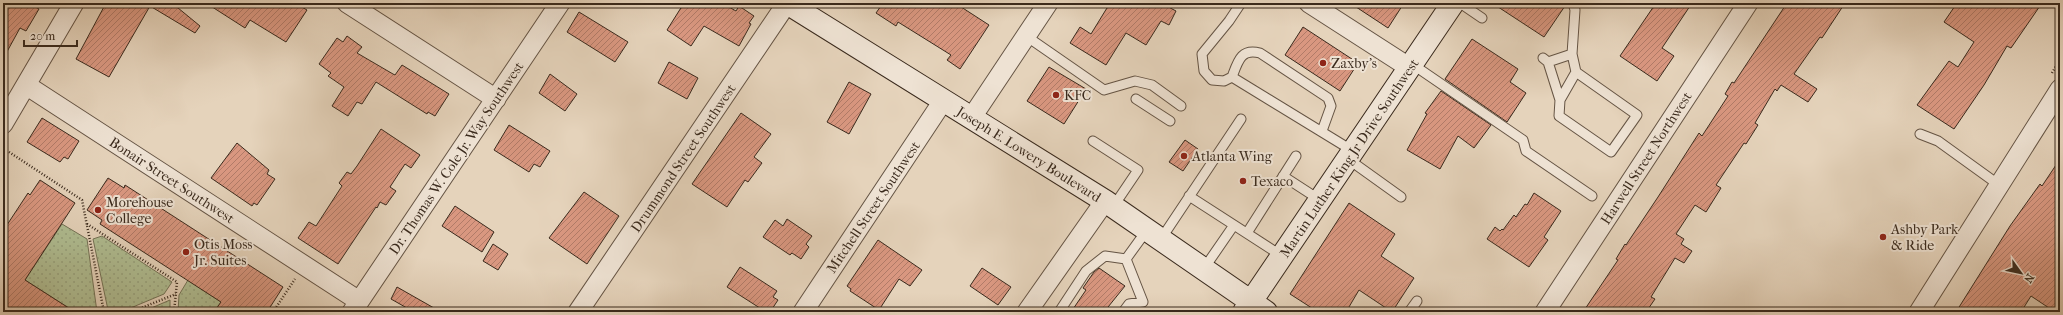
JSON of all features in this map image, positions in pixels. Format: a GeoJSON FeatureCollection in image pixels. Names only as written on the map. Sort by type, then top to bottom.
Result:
{"type":"FeatureCollection","features":[{"type":"Feature","properties":{"kind":"main road","name":"Joseph E. Lowery Boulevard"},"geometry":{"type":"LineString","coordinates":[[787,3],[943,101],[972,117],[1109,204],[1204,270],[1253,309]]}},
{"type":"Feature","properties":{"kind":"main road","name":"Martin Luther King Jr Drive Southwest"},"geometry":{"type":"LineString","coordinates":[[1253,309],[1282,256],[1453,3]]}},
{"type":"Feature","properties":{"kind":"street"},"geometry":{"type":"LineString","coordinates":[[3,124],[74,3]]}},
{"type":"Feature","properties":{"kind":"street"},"geometry":{"type":"LineString","coordinates":[[347,3],[496,99]]}},
{"type":"Feature","properties":{"kind":"street","name":"Dr. Thomas W. Cole Jr. Way Southwest"},"geometry":{"type":"LineString","coordinates":[[355,306],[560,3]]}},
{"type":"Feature","properties":{"kind":"street","name":"Drummond Street Southwest"},"geometry":{"type":"LineString","coordinates":[[578,312],[787,3]]}},
{"type":"Feature","properties":{"kind":"street"},"geometry":{"type":"LineString","coordinates":[[972,117],[1048,3]]}},
{"type":"Feature","properties":{"kind":"street"},"geometry":{"type":"LineString","coordinates":[[1309,3],[1411,66]]}},
{"type":"Feature","properties":{"kind":"street","name":"Harwell Street Northwest"},"geometry":{"type":"LineString","coordinates":[[1545,312],[1748,3]]}},
{"type":"Feature","properties":{"kind":"street","name":"Bonair Street Southwest"},"geometry":{"type":"LineString","coordinates":[[26,85],[355,306]]}},
{"type":"Feature","properties":{"kind":"street"},"geometry":{"type":"LineString","coordinates":[[1919,312],[2060,89]]}},
{"type":"Feature","properties":{"kind":"street","name":"Mitchell Street Southwest"},"geometry":{"type":"LineString","coordinates":[[803,312],[943,101]]}},
{"type":"Feature","properties":{"kind":"street"},"geometry":{"type":"LineString","coordinates":[[1027,312],[1109,204]]}},
{"type":"Feature","properties":{"kind":"lane"},"geometry":{"type":"LineString","coordinates":[[1241,3],[1229,21],[1202,54],[1204,71],[1212,80],[1224,81],[1232,77],[1238,61],[1245,53],[1251,51],[1260,53],[1328,98],[1331,106],[1322,131]]}},
{"type":"Feature","properties":{"kind":"lane"},"geometry":{"type":"LineString","coordinates":[[1460,3],[1482,18]]}},
{"type":"Feature","properties":{"kind":"lane"},"geometry":{"type":"LineString","coordinates":[[1560,100],[1576,72],[1572,54],[1575,10],[1573,3]]}},
{"type":"Feature","properties":{"kind":"lane"},"geometry":{"type":"LineString","coordinates":[[1026,36],[1104,90],[1135,81],[1152,85],[1181,106]]}},
{"type":"Feature","properties":{"kind":"lane"},"geometry":{"type":"LineString","coordinates":[[1572,54],[1545,60],[1560,100],[1559,116],[1611,152],[1637,115],[1576,72]]}},
{"type":"Feature","properties":{"kind":"lane"},"geometry":{"type":"LineString","coordinates":[[1411,66],[1523,140],[1526,151],[1592,196]]}},
{"type":"Feature","properties":{"kind":"lane"},"geometry":{"type":"LineString","coordinates":[[1232,77],[1322,131],[1401,197]]}},
{"type":"Feature","properties":{"kind":"lane"},"geometry":{"type":"LineString","coordinates":[[1136,99],[1170,121]]}},
{"type":"Feature","properties":{"kind":"lane"},"geometry":{"type":"LineString","coordinates":[[1059,312],[1086,271],[1105,256],[1126,259],[1154,234],[1189,196],[1241,119]]}},
{"type":"Feature","properties":{"kind":"lane"},"geometry":{"type":"LineString","coordinates":[[1920,134],[1938,141],[1999,185]]}},
{"type":"Feature","properties":{"kind":"lane"},"geometry":{"type":"LineString","coordinates":[[1093,141],[1138,170],[1109,204]]}},
{"type":"Feature","properties":{"kind":"lane"},"geometry":{"type":"LineString","coordinates":[[1247,233],[1296,156]]}},
{"type":"Feature","properties":{"kind":"lane"},"geometry":{"type":"LineString","coordinates":[[1283,176],[1320,200]]}},
{"type":"Feature","properties":{"kind":"lane"},"geometry":{"type":"LineString","coordinates":[[1189,196],[1282,256]]}},
{"type":"Feature","properties":{"kind":"lane"},"geometry":{"type":"LineString","coordinates":[[1204,270],[1234,225]]}},
{"type":"Feature","properties":{"kind":"lane"},"geometry":{"type":"LineString","coordinates":[[1123,312],[1129,304],[1143,302],[1126,259]]}},
{"type":"Feature","properties":{"kind":"lane"},"geometry":{"type":"LineString","coordinates":[[1409,312],[1417,301]]}},
{"type":"Feature","properties":{"kind":"path"},"geometry":{"type":"LineString","coordinates":[[9,152],[82,200],[104,312]]}},
{"type":"Feature","properties":{"kind":"path"},"geometry":{"type":"LineString","coordinates":[[87,224],[177,282],[174,312]]}},
{"type":"Feature","properties":{"kind":"path"},"geometry":{"type":"LineString","coordinates":[[273,312],[298,274]]}},
{"type":"Feature","properties":{"kind":"path"},"geometry":{"type":"LineString","coordinates":[[131,312],[176,294]]}},
{"type":"Feature","properties":{"kind":"green space"},"geometry":{"type":"Polygon","coordinates":[[[62,224],[87,239],[97,312],[75,312],[25,280],[62,224]]]}},
{"type":"Feature","properties":{"kind":"green space"},"geometry":{"type":"Polygon","coordinates":[[[102,236],[172,282],[164,294],[121,312],[111,312],[108,310],[93,239],[102,236]]]}},
{"type":"Feature","properties":{"kind":"green space"},"geometry":{"type":"Polygon","coordinates":[[[188,280],[221,302],[214,312],[178,312],[179,295],[188,280]]]}},
{"type":"Feature","properties":{"kind":"green space"},"geometry":{"type":"Polygon","coordinates":[[[170,300],[170,312],[142,312],[170,300]]]}},
{"type":"Feature","properties":{"kind":"building"},"geometry":{"type":"Polygon","coordinates":[[[3,3],[28,3],[39,9],[26,31],[20,28],[3,59],[3,3]]]}},
{"type":"Feature","properties":{"kind":"building"},"geometry":{"type":"Polygon","coordinates":[[[106,3],[172,3],[200,26],[195,33],[150,6],[109,77],[76,59],[106,3]]]}},
{"type":"Feature","properties":{"kind":"building"},"geometry":{"type":"Polygon","coordinates":[[[206,3],[295,3],[307,10],[286,42],[250,20],[245,28],[206,3]]]}},
{"type":"Feature","properties":{"kind":"building"},"geometry":{"type":"Polygon","coordinates":[[[684,3],[722,3],[736,11],[739,6],[754,16],[749,23],[751,24],[739,46],[704,26],[691,46],[667,30],[684,3]]]}},
{"type":"Feature","properties":{"kind":"building"},"geometry":{"type":"Polygon","coordinates":[[[883,3],[955,3],[989,25],[960,69],[947,60],[951,55],[898,22],[896,26],[876,13],[883,3]]]}},
{"type":"Feature","properties":{"kind":"building"},"geometry":{"type":"Polygon","coordinates":[[[1110,3],[1161,3],[1176,11],[1169,25],[1161,21],[1146,45],[1126,33],[1106,65],[1070,43],[1080,27],[1091,34],[1110,3]]]}},
{"type":"Feature","properties":{"kind":"building"},"geometry":{"type":"Polygon","coordinates":[[[1350,3],[1404,3],[1388,28],[1350,3]]]}},
{"type":"Feature","properties":{"kind":"building"},"geometry":{"type":"Polygon","coordinates":[[[1492,3],[1567,3],[1544,37],[1492,3]]]}},
{"type":"Feature","properties":{"kind":"building"},"geometry":{"type":"Polygon","coordinates":[[[1656,3],[1692,3],[1662,48],[1674,56],[1657,81],[1620,56],[1656,3]]]}},
{"type":"Feature","properties":{"kind":"building"},"geometry":{"type":"Polygon","coordinates":[[[1787,3],[1845,3],[1822,38],[1820,37],[1794,74],[1817,89],[1808,102],[1781,85],[1777,91],[1775,89],[1755,123],[1758,125],[1716,185],[1721,188],[1706,212],[1695,205],[1676,234],[1684,239],[1681,244],[1692,251],[1684,263],[1675,258],[1651,297],[1655,299],[1646,312],[1583,312],[1618,260],[1616,259],[1625,244],[1626,245],[1699,133],[1702,136],[1728,96],[1725,94],[1732,82],[1734,83],[1787,3]]]}},
{"type":"Feature","properties":{"kind":"building"},"geometry":{"type":"Polygon","coordinates":[[[1957,3],[2042,3],[2011,48],[2007,46],[1984,85],[1954,129],[1917,105],[1949,61],[1958,67],[1974,42],[1944,22],[1957,3]]]}},
{"type":"Feature","properties":{"kind":"building"},"geometry":{"type":"Polygon","coordinates":[[[579,12],[628,42],[615,62],[567,32],[579,12]]]}},
{"type":"Feature","properties":{"kind":"building"},"geometry":{"type":"Polygon","coordinates":[[[1303,27],[1358,63],[1340,91],[1285,55],[1303,27]]]}},
{"type":"Feature","properties":{"kind":"building"},"geometry":{"type":"Polygon","coordinates":[[[347,36],[362,47],[357,53],[393,74],[395,75],[402,65],[449,94],[435,116],[428,112],[427,114],[376,82],[362,104],[357,102],[348,116],[332,106],[344,87],[328,76],[331,73],[319,64],[337,38],[343,42],[347,36]]]}},
{"type":"Feature","properties":{"kind":"building"},"geometry":{"type":"Polygon","coordinates":[[[1472,39],[1518,69],[1510,82],[1526,93],[1507,122],[1445,79],[1472,39]]]}},
{"type":"Feature","properties":{"kind":"building"},"geometry":{"type":"Polygon","coordinates":[[[669,62],[698,78],[687,99],[658,83],[669,62]]]}},
{"type":"Feature","properties":{"kind":"building","name":"KFC"},"geometry":{"type":"Polygon","coordinates":[[[1049,67],[1086,89],[1064,124],[1027,101],[1049,67]]]}},
{"type":"Feature","properties":{"kind":"building"},"geometry":{"type":"Polygon","coordinates":[[[550,74],[577,94],[565,111],[539,93],[550,74]]]}},
{"type":"Feature","properties":{"kind":"building"},"geometry":{"type":"Polygon","coordinates":[[[849,82],[871,94],[849,134],[827,122],[849,82]]]}},
{"type":"Feature","properties":{"kind":"building"},"geometry":{"type":"Polygon","coordinates":[[[1441,91],[1491,125],[1474,148],[1458,136],[1440,169],[1407,150],[1427,114],[1425,113],[1441,91]]]}},
{"type":"Feature","properties":{"kind":"building"},"geometry":{"type":"Polygon","coordinates":[[[741,113],[771,134],[754,157],[762,163],[748,182],[745,180],[727,207],[692,184],[741,113]]]}},
{"type":"Feature","properties":{"kind":"building"},"geometry":{"type":"Polygon","coordinates":[[[42,118],[79,141],[68,159],[64,157],[60,162],[27,142],[42,118]]]}},
{"type":"Feature","properties":{"kind":"building"},"geometry":{"type":"Polygon","coordinates":[[[509,125],[550,151],[540,167],[534,164],[529,172],[494,150],[509,125]]]}},
{"type":"Feature","properties":{"kind":"building"},"geometry":{"type":"Polygon","coordinates":[[[381,129],[420,155],[411,168],[405,164],[390,187],[396,191],[386,205],[380,202],[377,208],[376,207],[338,264],[298,238],[309,222],[316,226],[342,186],[339,183],[347,172],[351,174],[381,129]]]}},
{"type":"Feature","properties":{"kind":"building","name":"Atlanta Wing"},"geometry":{"type":"Polygon","coordinates":[[[1185,140],[1198,149],[1183,171],[1169,162],[1185,140]]]}},
{"type":"Feature","properties":{"kind":"building"},"geometry":{"type":"Polygon","coordinates":[[[237,143],[269,170],[267,174],[275,179],[257,205],[254,203],[252,206],[211,178],[237,143]]]}},
{"type":"Feature","properties":{"kind":"building"},"geometry":{"type":"Polygon","coordinates":[[[2060,159],[2060,312],[2055,312],[2031,296],[2021,312],[1956,312],[2010,226],[2040,184],[2042,186],[2060,159]]]}},
{"type":"Feature","properties":{"kind":"building","name":"Otis Moss Jr. Suites"},"geometry":{"type":"Polygon","coordinates":[[[108,178],[124,188],[125,185],[283,287],[267,312],[214,312],[221,302],[100,224],[102,220],[87,210],[108,178]]]}},
{"type":"Feature","properties":{"kind":"building"},"geometry":{"type":"Polygon","coordinates":[[[40,180],[75,203],[25,280],[75,312],[3,312],[3,231],[28,193],[30,195],[40,180]]]}},
{"type":"Feature","properties":{"kind":"building"},"geometry":{"type":"Polygon","coordinates":[[[584,192],[619,216],[587,264],[549,238],[584,192]]]}},
{"type":"Feature","properties":{"kind":"building"},"geometry":{"type":"Polygon","coordinates":[[[1534,193],[1561,211],[1544,237],[1548,240],[1529,267],[1487,239],[1495,227],[1500,231],[1502,229],[1503,230],[1514,215],[1516,217],[1525,204],[1527,205],[1534,193]]]}},
{"type":"Feature","properties":{"kind":"building"},"geometry":{"type":"Polygon","coordinates":[[[1349,203],[1395,234],[1381,256],[1414,278],[1392,312],[1359,290],[1346,312],[1318,312],[1290,294],[1349,203]]]}},
{"type":"Feature","properties":{"kind":"building"},"geometry":{"type":"Polygon","coordinates":[[[455,206],[494,232],[482,252],[442,226],[455,206]]]}},
{"type":"Feature","properties":{"kind":"building"},"geometry":{"type":"Polygon","coordinates":[[[787,219],[812,236],[806,244],[809,247],[801,259],[792,253],[790,255],[763,237],[775,220],[783,226],[787,219]]]}},
{"type":"Feature","properties":{"kind":"building"},"geometry":{"type":"Polygon","coordinates":[[[878,240],[922,270],[910,286],[899,279],[879,310],[850,291],[851,289],[847,286],[878,240]]]}},
{"type":"Feature","properties":{"kind":"building"},"geometry":{"type":"Polygon","coordinates":[[[493,244],[508,254],[498,270],[483,261],[493,244]]]}},
{"type":"Feature","properties":{"kind":"building"},"geometry":{"type":"Polygon","coordinates":[[[740,267],[777,291],[773,297],[778,300],[770,312],[766,312],[727,287],[740,267]]]}},
{"type":"Feature","properties":{"kind":"building"},"geometry":{"type":"Polygon","coordinates":[[[982,268],[1011,287],[998,305],[970,286],[982,268]]]}},
{"type":"Feature","properties":{"kind":"building"},"geometry":{"type":"Polygon","coordinates":[[[1099,268],[1125,286],[1104,312],[1071,312],[1086,290],[1083,288],[1094,272],[1099,268]]]}},
{"type":"Feature","properties":{"kind":"building"},"geometry":{"type":"Polygon","coordinates":[[[397,287],[441,312],[414,312],[391,299],[397,287]]]}},
{"type":"Feature","properties":{"kind":"place","name":"Zaxby's"},"geometry":{"type":"Point","coordinates":[1323,63]}},
{"type":"Feature","properties":{"kind":"place","name":"KFC"},"geometry":{"type":"Point","coordinates":[1056,95]}},
{"type":"Feature","properties":{"kind":"place","name":"Atlanta Wing"},"geometry":{"type":"Point","coordinates":[1184,156]}},
{"type":"Feature","properties":{"kind":"place","name":"Texaco"},"geometry":{"type":"Point","coordinates":[1243,181]}},
{"type":"Feature","properties":{"kind":"place","name":"Morehouse College"},"geometry":{"type":"Point","coordinates":[98,210]}},
{"type":"Feature","properties":{"kind":"place","name":"Ashby Park & Ride"},"geometry":{"type":"Point","coordinates":[1883,237]}},
{"type":"Feature","properties":{"kind":"place","name":"Otis Moss Jr. Suites"},"geometry":{"type":"Point","coordinates":[186,252]}}]}
